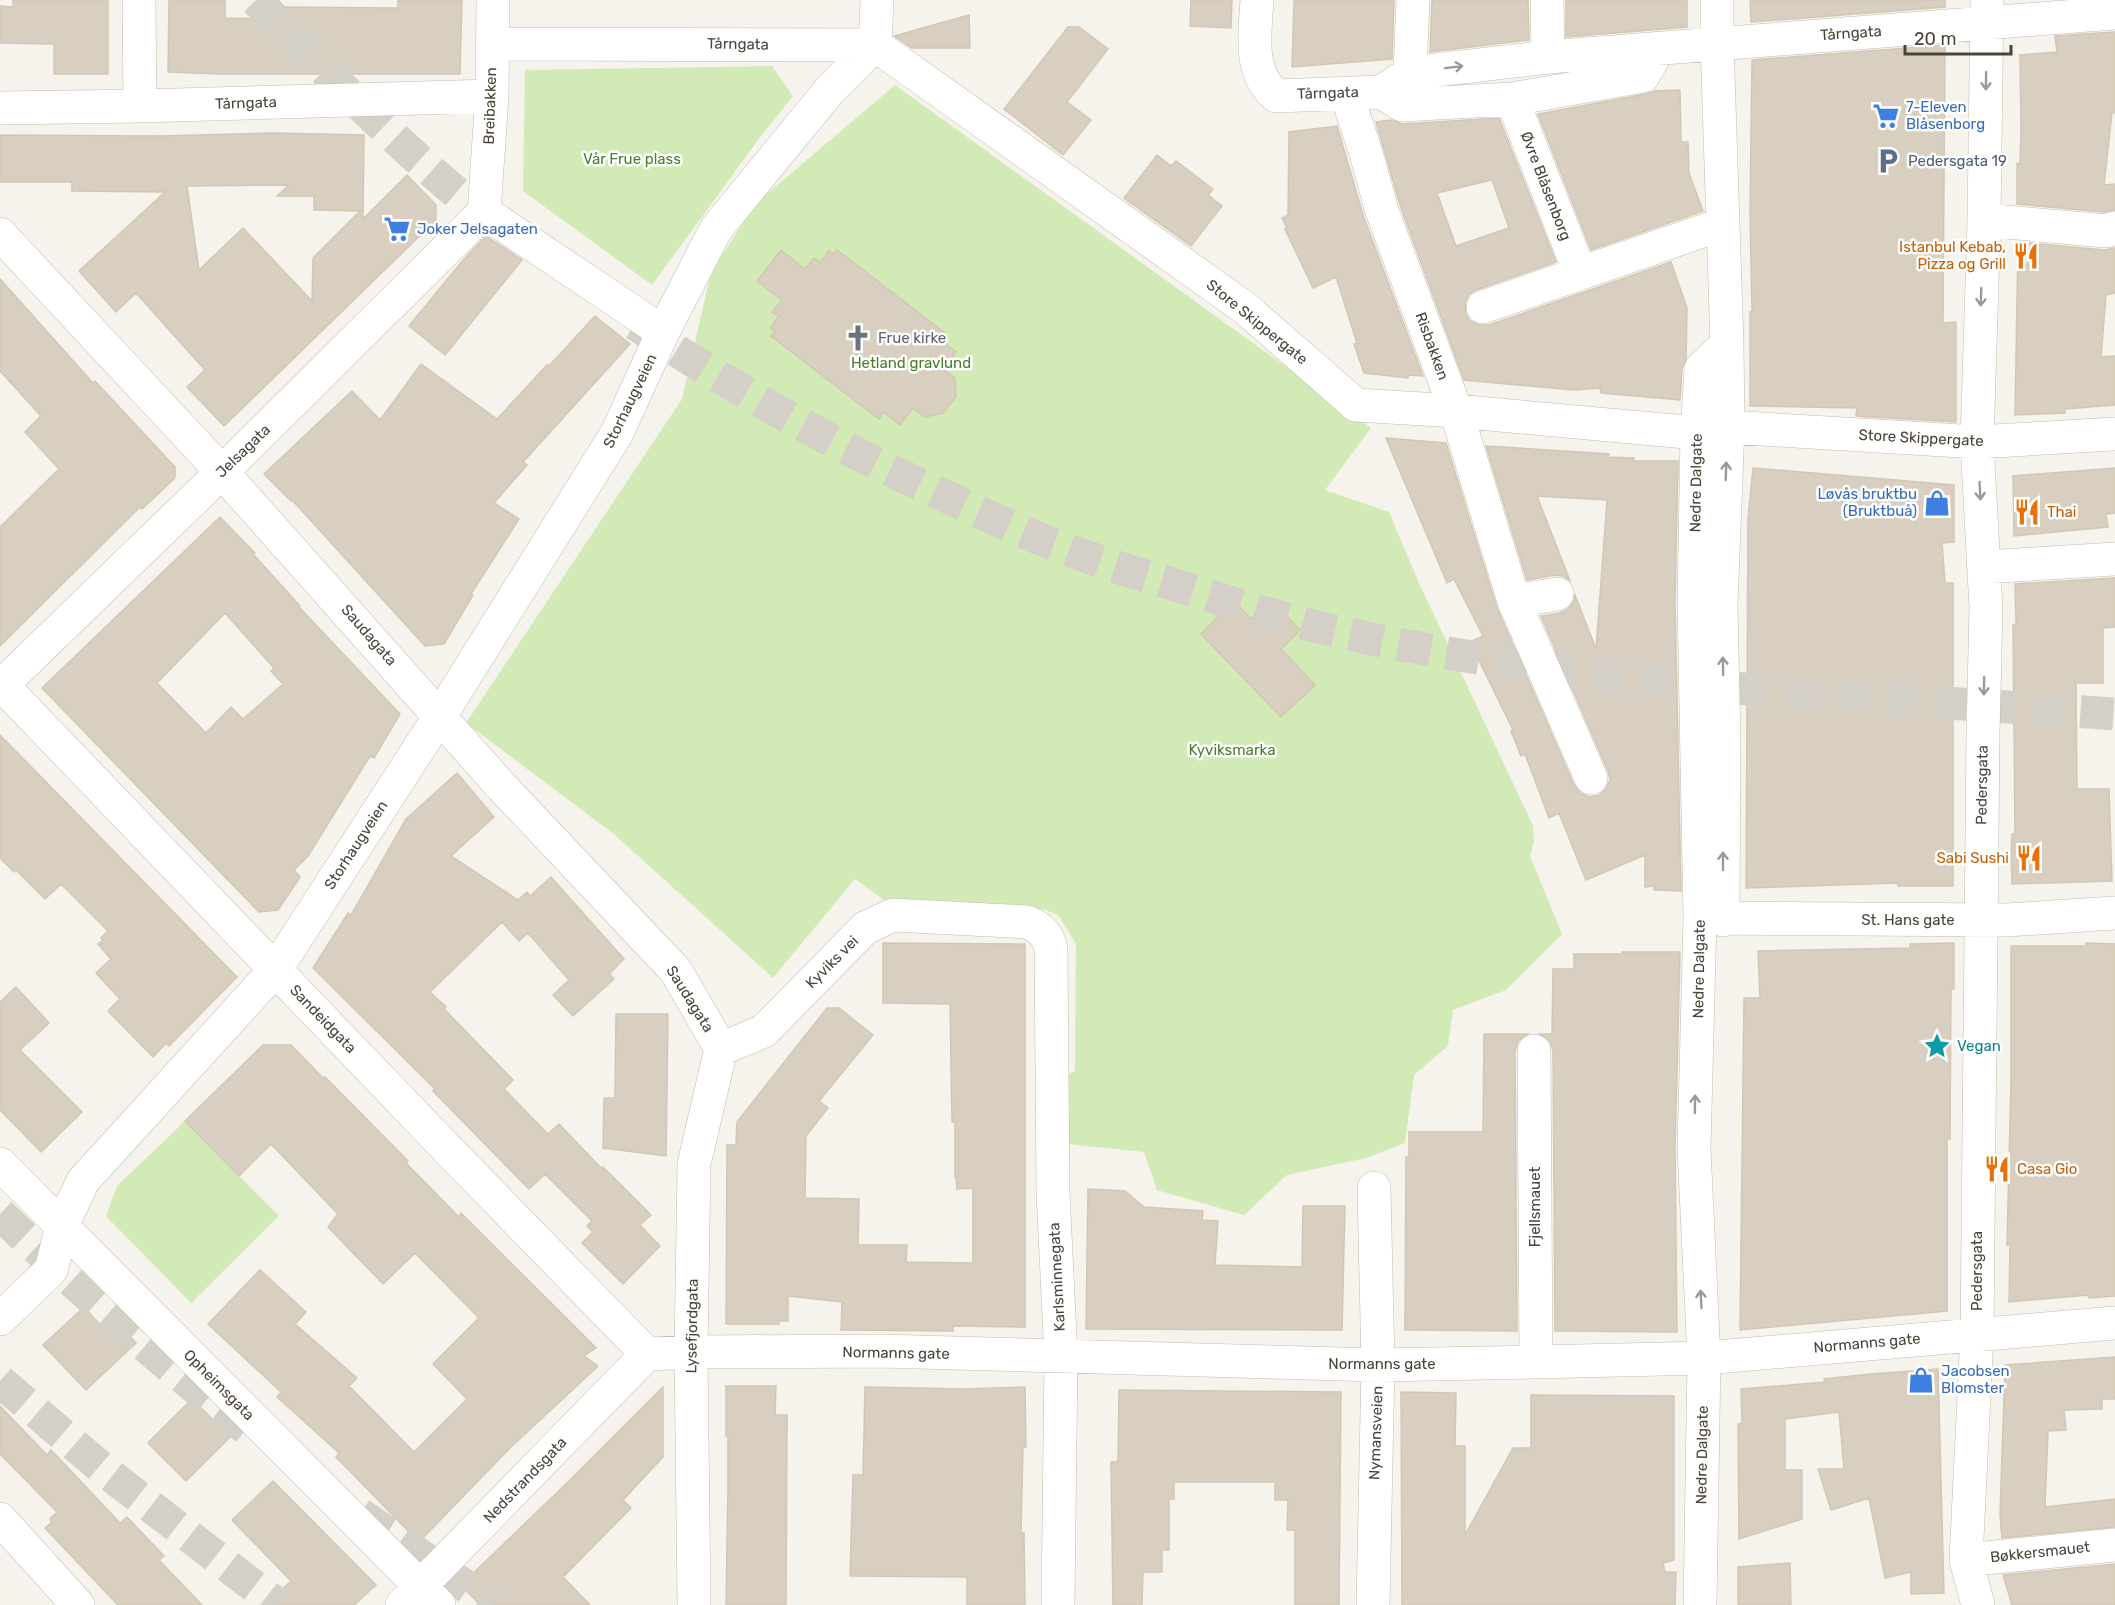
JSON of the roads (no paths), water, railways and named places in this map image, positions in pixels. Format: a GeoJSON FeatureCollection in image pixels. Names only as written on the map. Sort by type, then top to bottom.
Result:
{"type":"FeatureCollection","features":[{"type":"Feature","properties":{"kind":"street"},"geometry":{"type":"LineString","coordinates":[[139,0],[140,106]]}},
{"type":"Feature","properties":{"kind":"street","name":"Breibakken"},"geometry":{"type":"LineString","coordinates":[[484,212],[492,96],[493,0]]}},
{"type":"Feature","properties":{"kind":"street"},"geometry":{"type":"LineString","coordinates":[[875,45],[877,0]]}},
{"type":"Feature","properties":{"kind":"street","name":"Tårngata"},"geometry":{"type":"LineString","coordinates":[[1257,0],[1254,53],[1266,88],[1276,96],[1381,92],[1410,73],[1548,57],[1717,43],[1987,11],[2115,13]]}},
{"type":"Feature","properties":{"kind":"street"},"geometry":{"type":"LineString","coordinates":[[1410,73],[1413,0]]}},
{"type":"Feature","properties":{"kind":"street"},"geometry":{"type":"LineString","coordinates":[[1547,0],[1548,57]]}},
{"type":"Feature","properties":{"kind":"street","name":"Nedre Dalgate"},"geometry":{"type":"LineString","coordinates":[[1700,1605],[1704,1358],[1694,1149],[1712,919],[1694,602],[1712,430],[1701,369],[1727,344],[1717,43],[1718,0]]}},
{"type":"Feature","properties":{"kind":"street","name":"Pedersgata"},"geometry":{"type":"LineString","coordinates":[[1978,1605],[1966,1560],[1977,1334],[1986,608],[1977,442],[1984,220],[1987,11]]}},
{"type":"Feature","properties":{"kind":"street","name":"Tårngata"},"geometry":{"type":"LineString","coordinates":[[492,44],[875,45]]}},
{"type":"Feature","properties":{"kind":"street","name":"Storhaugveien"},"geometry":{"type":"LineString","coordinates":[[0,1319],[51,1270],[62,1226],[83,1181],[276,969],[440,716],[617,433],[663,332],[716,229],[829,91],[875,45]]}},
{"type":"Feature","properties":{"kind":"street","name":"Store Skippergate"},"geometry":{"type":"LineString","coordinates":[[875,45],[1245,308],[1356,405],[1712,430],[1977,442],[2115,434]]}},
{"type":"Feature","properties":{"kind":"street","name":"Tårngata"},"geometry":{"type":"LineString","coordinates":[[1381,92],[1402,105],[1512,99],[1643,76],[1659,48]]}},
{"type":"Feature","properties":{"kind":"street","name":"Risbakken"},"geometry":{"type":"LineString","coordinates":[[1346,93],[1382,211],[1456,411],[1514,601],[1591,778]]}},
{"type":"Feature","properties":{"kind":"street","name":"Tårngata"},"geometry":{"type":"LineString","coordinates":[[0,108],[492,96]]}},
{"type":"Feature","properties":{"kind":"street","name":"Øvre Blåsenborg"},"geometry":{"type":"LineString","coordinates":[[1512,99],[1580,273]]}},
{"type":"Feature","properties":{"kind":"street"},"geometry":{"type":"LineString","coordinates":[[484,212],[663,332]]}},
{"type":"Feature","properties":{"kind":"street","name":"Jelsagata"},"geometry":{"type":"LineString","coordinates":[[1,685],[222,472],[484,212]]}},
{"type":"Feature","properties":{"kind":"street"},"geometry":{"type":"LineString","coordinates":[[1984,220],[2106,231],[2115,228]]}},
{"type":"Feature","properties":{"kind":"street"},"geometry":{"type":"LineString","coordinates":[[1483,307],[1723,224]]}},
{"type":"Feature","properties":{"kind":"street","name":"Saudagata"},"geometry":{"type":"LineString","coordinates":[[0,234],[222,472],[510,795],[676,971],[721,1049]]}},
{"type":"Feature","properties":{"kind":"street"},"geometry":{"type":"LineString","coordinates":[[1984,567],[2115,559]]}},
{"type":"Feature","properties":{"kind":"street"},"geometry":{"type":"LineString","coordinates":[[1514,601],[1557,594]]}},
{"type":"Feature","properties":{"kind":"street","name":"Sandeidgata"},"geometry":{"type":"LineString","coordinates":[[1,685],[647,1354]]}},
{"type":"Feature","properties":{"kind":"street","name":"St. Hans gate"},"geometry":{"type":"LineString","coordinates":[[1712,919],[1981,920],[2115,914]]}},
{"type":"Feature","properties":{"kind":"street","name":"Kyviks vei"},"geometry":{"type":"LineString","coordinates":[[721,1049],[764,1031],[865,928],[893,915],[1027,922],[1039,927],[1048,937],[1051,949]]}},
{"type":"Feature","properties":{"kind":"street","name":"Karlsminnegata"},"geometry":{"type":"LineString","coordinates":[[1051,949],[1053,1191],[1061,1357],[1058,1605]]}},
{"type":"Feature","properties":{"kind":"street","name":"Lysefjordgata"},"geometry":{"type":"LineString","coordinates":[[694,1605],[692,1352],[694,1164],[721,1049]]}},
{"type":"Feature","properties":{"kind":"street","name":"Fjellsmauet"},"geometry":{"type":"LineString","coordinates":[[1534,1051],[1536,1362]]}},
{"type":"Feature","properties":{"kind":"street","name":"Opheimsgata"},"geometry":{"type":"LineString","coordinates":[[0,1164],[420,1599]]}},
{"type":"Feature","properties":{"kind":"street","name":"Nymansveien"},"geometry":{"type":"LineString","coordinates":[[1373,1605],[1378,1365],[1374,1188]]}},
{"type":"Feature","properties":{"kind":"street","name":"Normanns gate"},"geometry":{"type":"LineString","coordinates":[[647,1354],[881,1352],[1378,1365],[1536,1362],[1704,1358],[2115,1323]]}},
{"type":"Feature","properties":{"kind":"street","name":"Nedstrandsgata"},"geometry":{"type":"LineString","coordinates":[[420,1599],[647,1354]]}},
{"type":"Feature","properties":{"kind":"street"},"geometry":{"type":"LineString","coordinates":[[0,1520],[78,1605]]}},
{"type":"Feature","properties":{"kind":"street","name":"Bøkkersmauet"},"geometry":{"type":"LineString","coordinates":[[1966,1560],[2115,1545]]}},
{"type":"Feature","properties":{"kind":"tunnel"},"geometry":{"type":"LineString","coordinates":[[256,0],[375,120],[469,204],[502,230]]}},
{"type":"Feature","properties":{"kind":"tunnel"},"geometry":{"type":"LineString","coordinates":[[635,324],[713,373],[832,441],[1004,523],[1052,544],[1109,564],[1299,622],[1435,651],[1628,678],[1823,695],[2115,714]]}},
{"type":"Feature","properties":{"kind":"tunnel"},"geometry":{"type":"LineString","coordinates":[[0,1214],[123,1327],[252,1433]]}},
{"type":"Feature","properties":{"kind":"tunnel"},"geometry":{"type":"LineString","coordinates":[[0,1381],[105,1471],[278,1605]]}},
{"type":"Feature","properties":{"kind":"tunnel"},"geometry":{"type":"LineString","coordinates":[[360,1514],[493,1605]]}},
{"type":"Feature","properties":{"kind":"place","name":"7-Eleven Blåsenborg"},"geometry":{"type":"Point","coordinates":[1886,116]}},
{"type":"Feature","properties":{"kind":"place","name":"Pedersgata 19"},"geometry":{"type":"Point","coordinates":[1888,161]}},
{"type":"Feature","properties":{"kind":"place","name":"Joker Jelsagaten"},"geometry":{"type":"Point","coordinates":[397,229]}},
{"type":"Feature","properties":{"kind":"place","name":"Istanbul Kebab, Pizza og Grill"},"geometry":{"type":"Point","coordinates":[2026,256]}},
{"type":"Feature","properties":{"kind":"place","name":"Frue kirke"},"geometry":{"type":"Point","coordinates":[858,338]}},
{"type":"Feature","properties":{"kind":"place","name":"Løvås bruktbu (Bruktbuå)"},"geometry":{"type":"Point","coordinates":[1937,503]}},
{"type":"Feature","properties":{"kind":"place","name":"Thai"},"geometry":{"type":"Point","coordinates":[2027,512]}},
{"type":"Feature","properties":{"kind":"place","name":"Sabi Sushi"},"geometry":{"type":"Point","coordinates":[2029,858]}},
{"type":"Feature","properties":{"kind":"place","name":"Vegan"},"geometry":{"type":"Point","coordinates":[1937,1046]}},
{"type":"Feature","properties":{"kind":"place","name":"Casa Gio"},"geometry":{"type":"Point","coordinates":[1997,1169]}},
{"type":"Feature","properties":{"kind":"place","name":"Jacobsen Blomster"},"geometry":{"type":"Point","coordinates":[1921,1380]}},
{"type":"Feature","properties":{"kind":"park label","name":"Vår Frue plass"},"geometry":{"type":"Point","coordinates":[632,159]}},
{"type":"Feature","properties":{"kind":"park label","name":"Hetland gravlund"},"geometry":{"type":"Point","coordinates":[911,363]}},
{"type":"Feature","properties":{"kind":"park label","name":"Kyviksmarka"},"geometry":{"type":"Point","coordinates":[1232,750]}}]}
